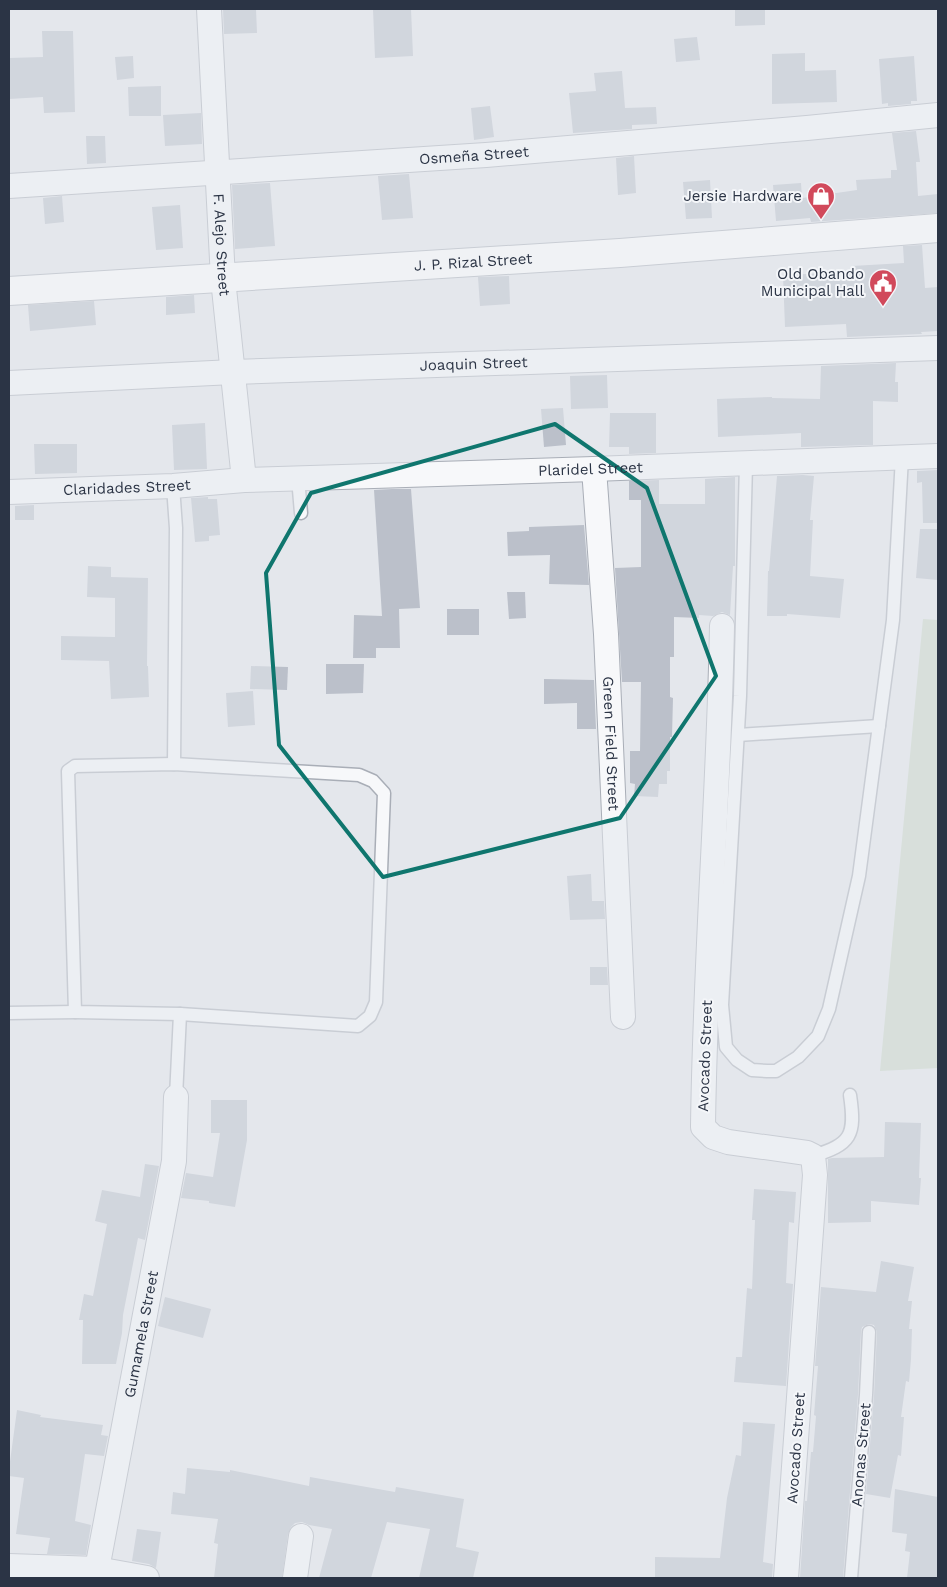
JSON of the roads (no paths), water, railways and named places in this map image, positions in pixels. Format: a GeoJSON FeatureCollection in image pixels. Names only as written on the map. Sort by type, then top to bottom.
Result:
{"type":"FeatureCollection","features":[{"type":"Feature","properties":{"kind":"main road","name":"J. P. Rizal Street"},"geometry":{"type":"LineString","coordinates":[[9,291],[223,279],[938,228]]}},
{"type":"Feature","properties":{"kind":"street","name":"F. Alejo Street"},"geometry":{"type":"LineString","coordinates":[[209,9],[223,279],[244,480]]}},
{"type":"Feature","properties":{"kind":"street","name":"Osmeña Street"},"geometry":{"type":"LineString","coordinates":[[9,186],[486,155],[938,115]]}},
{"type":"Feature","properties":{"kind":"street","name":"Joaquin Street"},"geometry":{"type":"LineString","coordinates":[[9,383],[233,372],[938,348]]}},
{"type":"Feature","properties":{"kind":"street","name":"Plaridel Street"},"geometry":{"type":"LineString","coordinates":[[244,480],[938,456]]}},
{"type":"Feature","properties":{"kind":"street","name":"Green Field Street"},"geometry":{"type":"LineString","coordinates":[[594,469],[606,634],[623,1017]]}},
{"type":"Feature","properties":{"kind":"street","name":"Claridades Street"},"geometry":{"type":"LineString","coordinates":[[9,492],[173,486],[244,480]]}},
{"type":"Feature","properties":{"kind":"street","name":"Avocado Street"},"geometry":{"type":"LineString","coordinates":[[722,626],[721,694],[713,829],[703,1126],[713,1137],[728,1142],[807,1152],[813,1156],[816,1175],[786,1578]]}},
{"type":"Feature","properties":{"kind":"street","name":"Gumamela Street"},"geometry":{"type":"LineString","coordinates":[[97,1569],[174,1161],[176,1098]]}},
{"type":"Feature","properties":{"kind":"street"},"geometry":{"type":"LineString","coordinates":[[296,1578],[301,1536]]}},
{"type":"Feature","properties":{"kind":"street"},"geometry":{"type":"LineString","coordinates":[[9,1566],[97,1569],[147,1578]]}},
{"type":"Feature","properties":{"kind":"lane"},"geometry":{"type":"LineString","coordinates":[[746,464],[738,735],[722,1005],[726,1048],[737,1060],[752,1070],[776,1072],[798,1057],[818,1036],[830,1010],[860,876],[893,620],[902,457]]}},
{"type":"Feature","properties":{"kind":"lane"},"geometry":{"type":"LineString","coordinates":[[298,478],[301,513]]}},
{"type":"Feature","properties":{"kind":"lane"},"geometry":{"type":"LineString","coordinates":[[173,486],[176,528],[174,764]]}},
{"type":"Feature","properties":{"kind":"lane"},"geometry":{"type":"LineString","coordinates":[[738,735],[879,726]]}},
{"type":"Feature","properties":{"kind":"lane"},"geometry":{"type":"LineString","coordinates":[[9,1013],[180,1014],[358,1026],[370,1016],[376,1002],[384,793],[373,781],[359,775],[174,764],[74,766],[68,771],[75,1012]]}},
{"type":"Feature","properties":{"kind":"lane"},"geometry":{"type":"LineString","coordinates":[[176,1098],[180,1014]]}},
{"type":"Feature","properties":{"kind":"lane"},"geometry":{"type":"LineString","coordinates":[[813,1156],[839,1146],[848,1138],[853,1116],[850,1095]]}},
{"type":"Feature","properties":{"kind":"lane","name":"Anonas Street"},"geometry":{"type":"LineString","coordinates":[[851,1578],[866,1396],[869,1332]]}},
{"type":"Feature","properties":{"kind":"place","name":"Jersie Hardware"},"geometry":{"type":"Point","coordinates":[821,220]}},
{"type":"Feature","properties":{"kind":"place","name":"Old Obando Municipal Hall"},"geometry":{"type":"Point","coordinates":[883,307]}}]}
